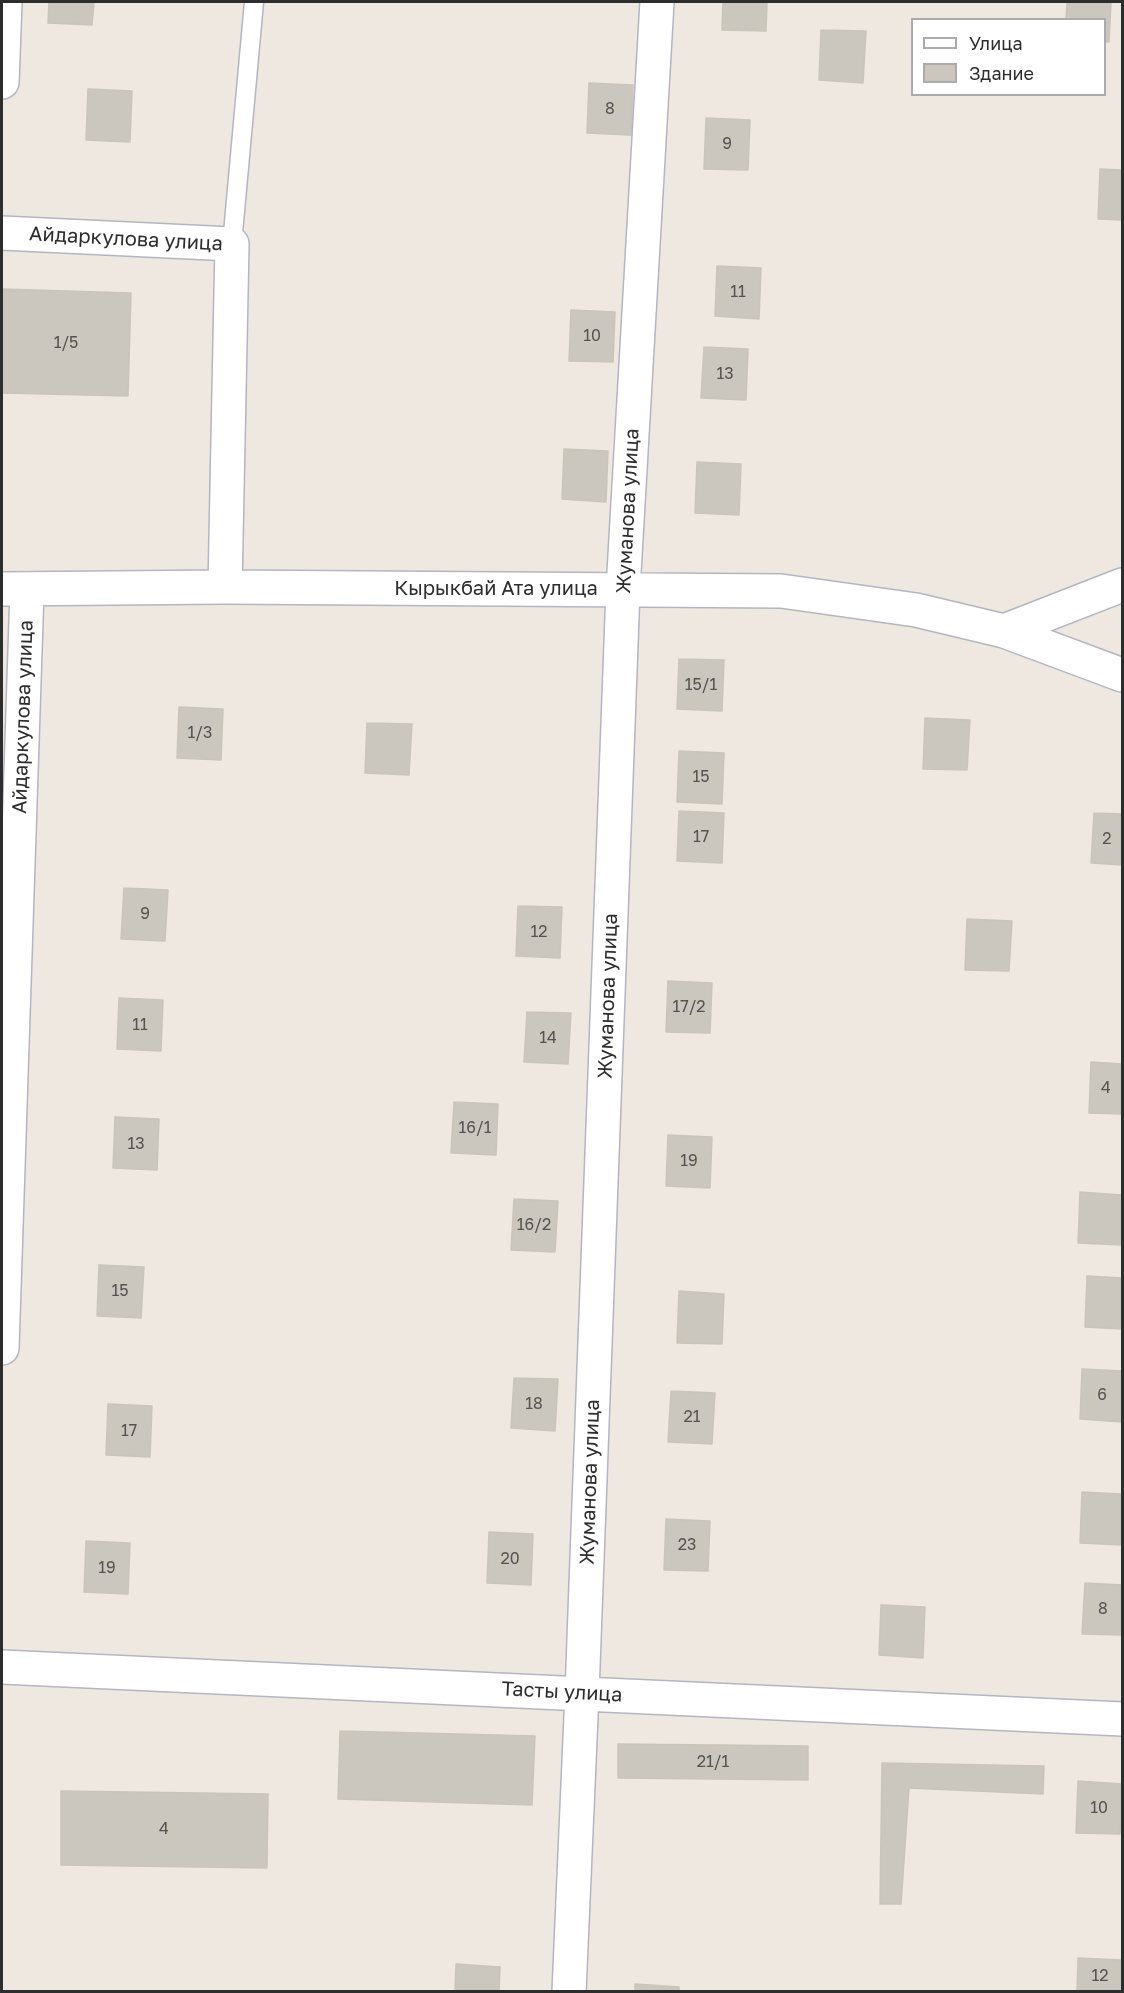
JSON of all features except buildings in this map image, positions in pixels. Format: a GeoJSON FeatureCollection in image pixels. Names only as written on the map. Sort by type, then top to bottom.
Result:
{"type":"FeatureCollection","features":[{"type":"Feature","properties":{"kind":"street"},"geometry":{"type":"LineString","coordinates":[[2,82],[5,2]]}},
{"type":"Feature","properties":{"kind":"street","name":"Жуманова улица"},"geometry":{"type":"LineString","coordinates":[[569,1992],[623,590],[657,2]]}},
{"type":"Feature","properties":{"kind":"street","name":"Айдаркулова улица"},"geometry":{"type":"LineString","coordinates":[[2,232],[232,244],[225,587]]}},
{"type":"Feature","properties":{"kind":"street"},"geometry":{"type":"LineString","coordinates":[[1004,631],[1122,585]]}},
{"type":"Feature","properties":{"kind":"street","name":"Кырыкбай Ата улица"},"geometry":{"type":"LineString","coordinates":[[14,590],[225,587],[781,591],[916,610],[1004,631],[1122,675]]}},
{"type":"Feature","properties":{"kind":"street","name":"Айдаркулова улица"},"geometry":{"type":"LineString","coordinates":[[2,1348],[14,590]]}},
{"type":"Feature","properties":{"kind":"street","name":"Тасты улица"},"geometry":{"type":"LineString","coordinates":[[2,1667],[1122,1719]]}},
{"type":"Feature","properties":{"kind":"lane"},"geometry":{"type":"LineString","coordinates":[[232,244],[254,2]]}}]}
